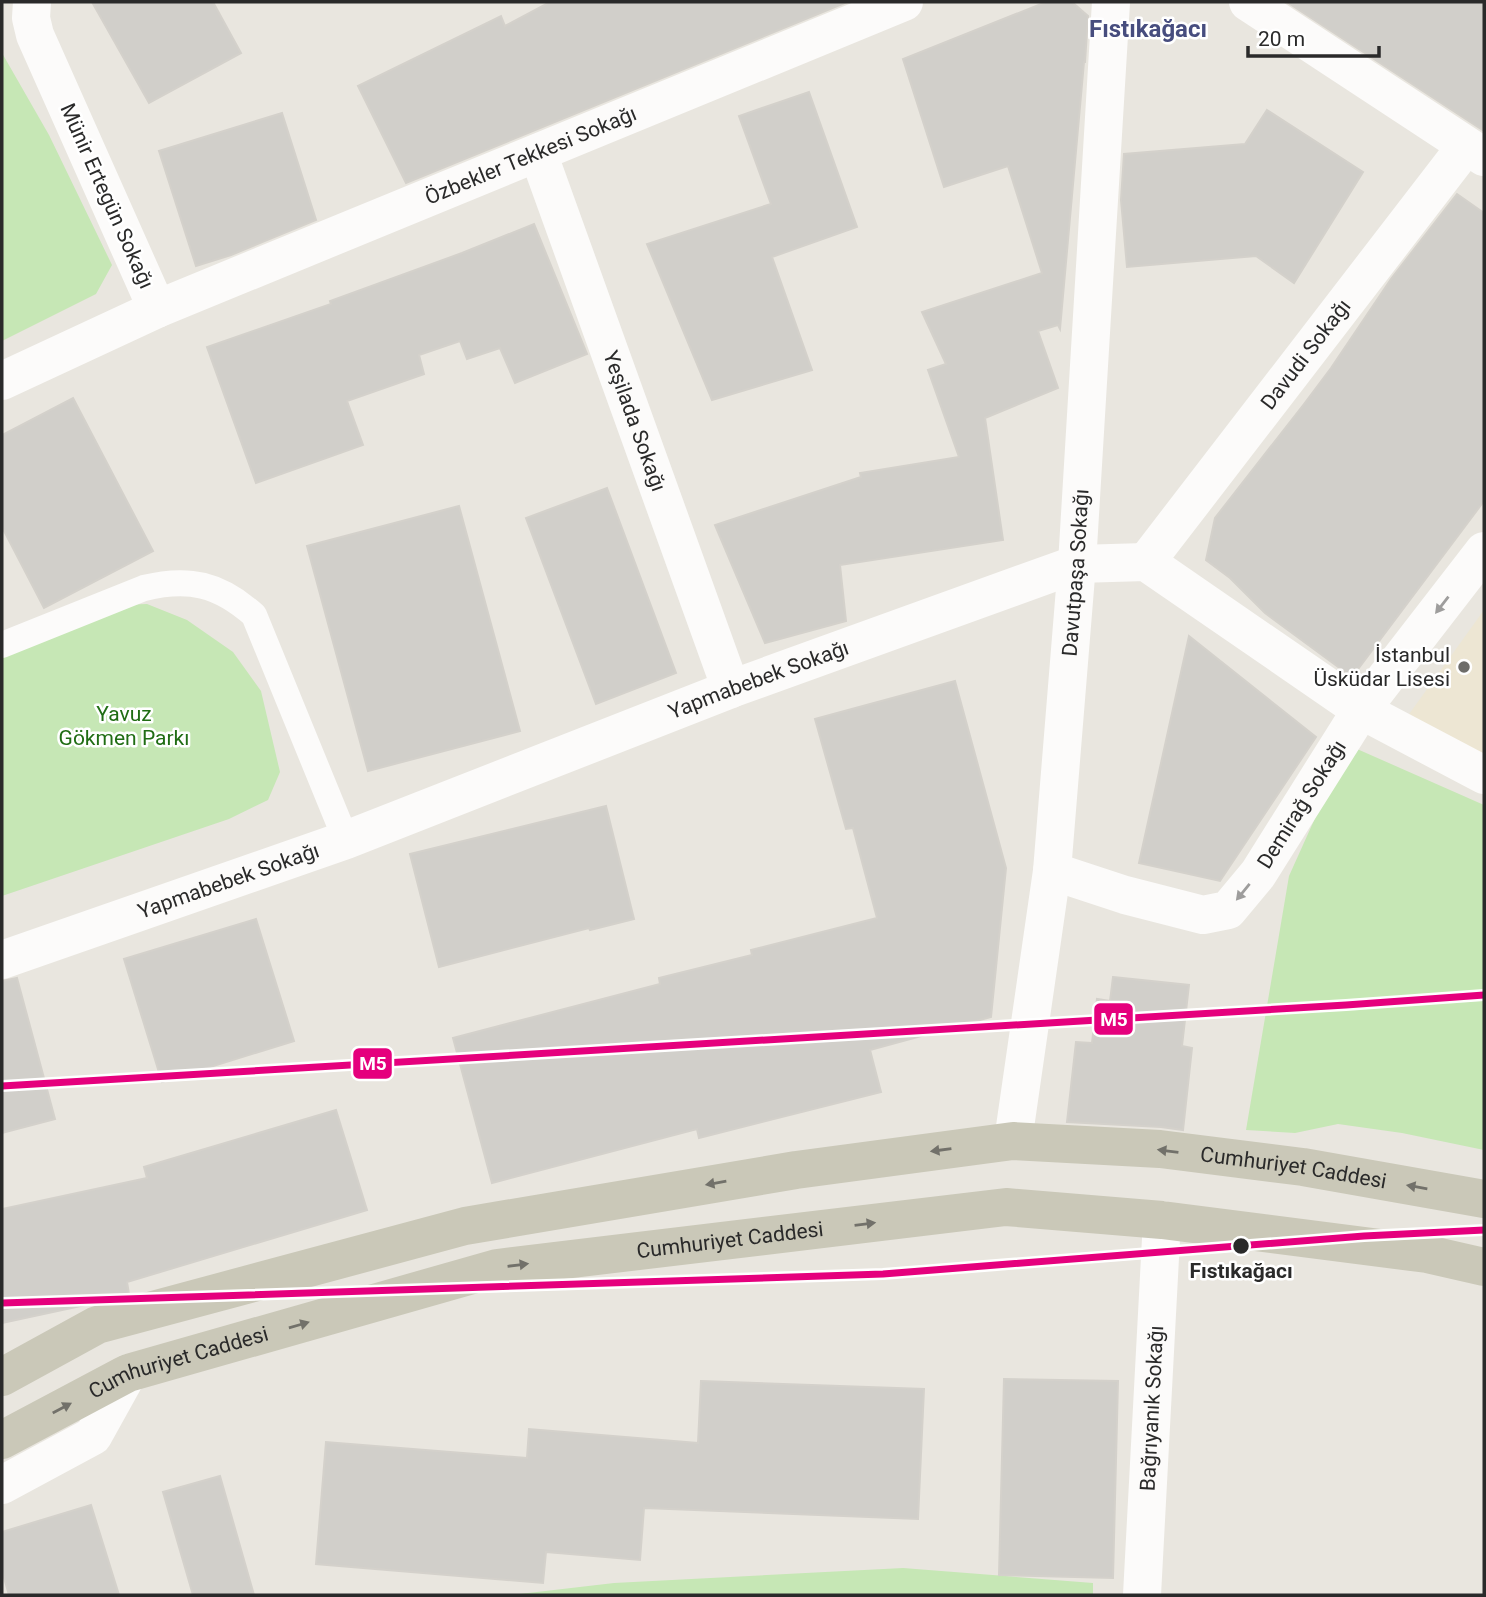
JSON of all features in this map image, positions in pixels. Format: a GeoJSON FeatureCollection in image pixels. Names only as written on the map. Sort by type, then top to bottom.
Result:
{"type":"FeatureCollection","features":[{"type":"Feature","properties":{"kind":"main road","name":"Cumhuriyet Caddesi"},"geometry":{"type":"LineString","coordinates":[[2,1377],[97,1325],[466,1226],[796,1170],[1013,1141],[1160,1149],[1303,1167],[1484,1199]]}},
{"type":"Feature","properties":{"kind":"main road","name":"Cumhuriyet Caddesi"},"geometry":{"type":"LineString","coordinates":[[2,1440],[128,1374],[497,1268],[1006,1207],[1162,1220],[1427,1254],[1484,1267]]}},
{"type":"Feature","properties":{"kind":"street","name":"Münir Ertegün Sokağı"},"geometry":{"type":"LineString","coordinates":[[2,381],[157,309],[35,35],[31,18],[32,2]]}},
{"type":"Feature","properties":{"kind":"street","name":"Özbekler Tekkesi Sokağı"},"geometry":{"type":"LineString","coordinates":[[157,309],[904,2]]}},
{"type":"Feature","properties":{"kind":"street","name":"Davutpaşa Sokağı"},"geometry":{"type":"LineString","coordinates":[[1013,1141],[1052,871],[1077,564],[1111,2]]}},
{"type":"Feature","properties":{"kind":"street"},"geometry":{"type":"LineString","coordinates":[[1248,2],[1475,152]]}},
{"type":"Feature","properties":{"kind":"street","name":"Davudi Sokağı"},"geometry":{"type":"LineString","coordinates":[[1146,562],[1475,152]]}},
{"type":"Feature","properties":{"kind":"street","name":"Yeşilada Sokağı"},"geometry":{"type":"LineString","coordinates":[[538,153],[731,690]]}},
{"type":"Feature","properties":{"kind":"street","name":"Demirağ Sokağı"},"geometry":{"type":"LineString","coordinates":[[1052,871],[1125,895],[1203,915],[1228,910],[1258,874],[1361,710],[1484,551]]}},
{"type":"Feature","properties":{"kind":"street","name":"Yapmabebek Sokağı"},"geometry":{"type":"LineString","coordinates":[[2,960],[346,840],[731,690],[1077,564],[1146,562]]}},
{"type":"Feature","properties":{"kind":"street"},"geometry":{"type":"LineString","coordinates":[[1146,562],[1361,710],[1484,775]]}},
{"type":"Feature","properties":{"kind":"street","name":"Bağrıyanık Sokağı"},"geometry":{"type":"LineString","coordinates":[[1142,1595],[1162,1220]]}},
{"type":"Feature","properties":{"kind":"street"},"geometry":{"type":"LineString","coordinates":[[2,1485],[93,1436],[128,1374]]}},
{"type":"Feature","properties":{"kind":"lane"},"geometry":{"type":"LineString","coordinates":[[2,645],[144,588],[163,583],[192,583],[224,593],[254,615],[346,840]]}},
{"type":"Feature","properties":{"kind":"shaded area","name":"İstanbul Üsküdar Lisesi"},"geometry":{"type":"Polygon","coordinates":[[[1484,610],[1484,765],[1402,724],[1484,610]]]}},
{"type":"Feature","properties":{"kind":"green space"},"geometry":{"type":"Polygon","coordinates":[[[2,53],[49,135],[112,265],[96,294],[2,341],[2,53]]]}},
{"type":"Feature","properties":{"kind":"green space","name":"Yavuz Gökmen Parkı"},"geometry":{"type":"Polygon","coordinates":[[[147,604],[187,620],[233,652],[261,691],[280,772],[268,800],[229,819],[2,896],[2,645],[92,606],[147,604]]]}},
{"type":"Feature","properties":{"kind":"green space"},"geometry":{"type":"Polygon","coordinates":[[[1348,745],[1484,805],[1484,1150],[1402,1133],[1338,1124],[1295,1133],[1246,1130],[1289,876],[1348,745]]]}},
{"type":"Feature","properties":{"kind":"green space"},"geometry":{"type":"Polygon","coordinates":[[[903,1568],[1093,1583],[1093,1595],[511,1595],[614,1583],[903,1568]]]}},
{"type":"Feature","properties":{"kind":"building"},"geometry":{"type":"Polygon","coordinates":[[[92,2],[213,2],[241,53],[149,103],[92,2]]]}},
{"type":"Feature","properties":{"kind":"building"},"geometry":{"type":"Polygon","coordinates":[[[550,2],[847,2],[406,183],[358,86],[501,16],[505,26],[550,2]]]}},
{"type":"Feature","properties":{"kind":"building"},"geometry":{"type":"Polygon","coordinates":[[[1046,2],[1072,2],[1088,16],[1085,62],[1060,329],[1058,325],[1038,331],[1058,388],[985,418],[1003,540],[840,565],[846,621],[765,643],[715,525],[861,477],[860,473],[959,457],[928,370],[946,364],[922,312],[1042,273],[1008,166],[944,187],[903,59],[1046,2]]]}},
{"type":"Feature","properties":{"kind":"building"},"geometry":{"type":"Polygon","coordinates":[[[1287,2],[1484,2],[1484,131],[1287,2]]]}},
{"type":"Feature","properties":{"kind":"building"},"geometry":{"type":"Polygon","coordinates":[[[809,92],[857,227],[772,257],[812,370],[712,400],[647,244],[771,204],[739,116],[809,92]]]}},
{"type":"Feature","properties":{"kind":"building"},"geometry":{"type":"Polygon","coordinates":[[[1267,110],[1363,172],[1294,283],[1256,256],[1127,267],[1121,200],[1124,154],[1245,144],[1267,110]]]}},
{"type":"Feature","properties":{"kind":"building"},"geometry":{"type":"Polygon","coordinates":[[[282,113],[316,220],[231,255],[196,266],[159,151],[282,113]]]}},
{"type":"Feature","properties":{"kind":"building"},"geometry":{"type":"Polygon","coordinates":[[[1457,194],[1484,213],[1484,501],[1352,677],[1265,613],[1230,578],[1206,560],[1215,518],[1331,368],[1391,279],[1457,194]]]}},
{"type":"Feature","properties":{"kind":"building"},"geometry":{"type":"Polygon","coordinates":[[[534,224],[587,354],[515,383],[500,348],[467,359],[460,341],[419,355],[424,374],[347,401],[363,445],[256,483],[207,347],[331,304],[330,301],[534,224]]]}},
{"type":"Feature","properties":{"kind":"building"},"geometry":{"type":"Polygon","coordinates":[[[73,398],[153,551],[44,608],[2,527],[2,435],[73,398]]]}},
{"type":"Feature","properties":{"kind":"building"},"geometry":{"type":"Polygon","coordinates":[[[607,488],[676,673],[596,704],[526,518],[607,488]]]}},
{"type":"Feature","properties":{"kind":"building"},"geometry":{"type":"Polygon","coordinates":[[[459,506],[520,731],[368,771],[307,546],[459,506]]]}},
{"type":"Feature","properties":{"kind":"building"},"geometry":{"type":"Polygon","coordinates":[[[1189,636],[1316,737],[1220,881],[1139,863],[1189,636]]]}},
{"type":"Feature","properties":{"kind":"building"},"geometry":{"type":"Polygon","coordinates":[[[955,681],[1006,868],[991,1017],[870,1050],[881,1092],[699,1138],[697,1129],[492,1183],[453,1038],[660,984],[659,978],[752,955],[751,950],[877,918],[853,828],[846,829],[815,719],[955,681]]]}},
{"type":"Feature","properties":{"kind":"building"},"geometry":{"type":"Polygon","coordinates":[[[606,806],[634,919],[439,967],[410,854],[606,806]]]}},
{"type":"Feature","properties":{"kind":"building"},"geometry":{"type":"Polygon","coordinates":[[[256,919],[294,1041],[162,1082],[124,959],[256,919]]]}},
{"type":"Feature","properties":{"kind":"building"},"geometry":{"type":"Polygon","coordinates":[[[1113,977],[1189,985],[1182,1046],[1192,1048],[1183,1130],[1067,1122],[1076,1042],[1092,1043],[1097,999],[1110,1001],[1113,977]]]}},
{"type":"Feature","properties":{"kind":"building"},"geometry":{"type":"Polygon","coordinates":[[[17,978],[55,1119],[2,1133],[2,981],[17,978]]]}},
{"type":"Feature","properties":{"kind":"building"},"geometry":{"type":"Polygon","coordinates":[[[336,1110],[367,1210],[127,1282],[129,1294],[2,1323],[2,1209],[147,1178],[144,1167],[336,1110]]]}},
{"type":"Feature","properties":{"kind":"building"},"geometry":{"type":"Polygon","coordinates":[[[1004,1379],[1118,1381],[1113,1578],[999,1575],[1004,1379]]]}},
{"type":"Feature","properties":{"kind":"building"},"geometry":{"type":"Polygon","coordinates":[[[701,1381],[924,1389],[918,1519],[644,1508],[640,1560],[546,1552],[543,1583],[316,1564],[326,1442],[527,1458],[529,1429],[698,1443],[701,1381]]]}},
{"type":"Feature","properties":{"kind":"building"},"geometry":{"type":"Polygon","coordinates":[[[220,1476],[254,1595],[193,1595],[163,1492],[220,1476]]]}},
{"type":"Feature","properties":{"kind":"building"},"geometry":{"type":"Polygon","coordinates":[[[91,1505],[119,1595],[9,1595],[2,1571],[2,1532],[91,1505]]]}},
{"type":"Feature","properties":{"kind":"transit line","name":"M5"},"geometry":{"type":"LineString","coordinates":[[2,1086],[1484,995]]}},
{"type":"Feature","properties":{"kind":"transit line","name":"M5"},"geometry":{"type":"LineString","coordinates":[[2,1303],[883,1274],[1364,1236],[1484,1230]]}},
{"type":"Feature","properties":{"kind":"place","name":"İstanbul Üsküdar Lisesi"},"geometry":{"type":"Point","coordinates":[1464,667]}},
{"type":"Feature","properties":{"kind":"place","name":"Fıstıkağacı"},"geometry":{"type":"Point","coordinates":[1241,1246]}},
{"type":"Feature","properties":{"kind":"district","name":"Fıstıkağacı"},"geometry":{"type":"Point","coordinates":[1148,29]}}]}
